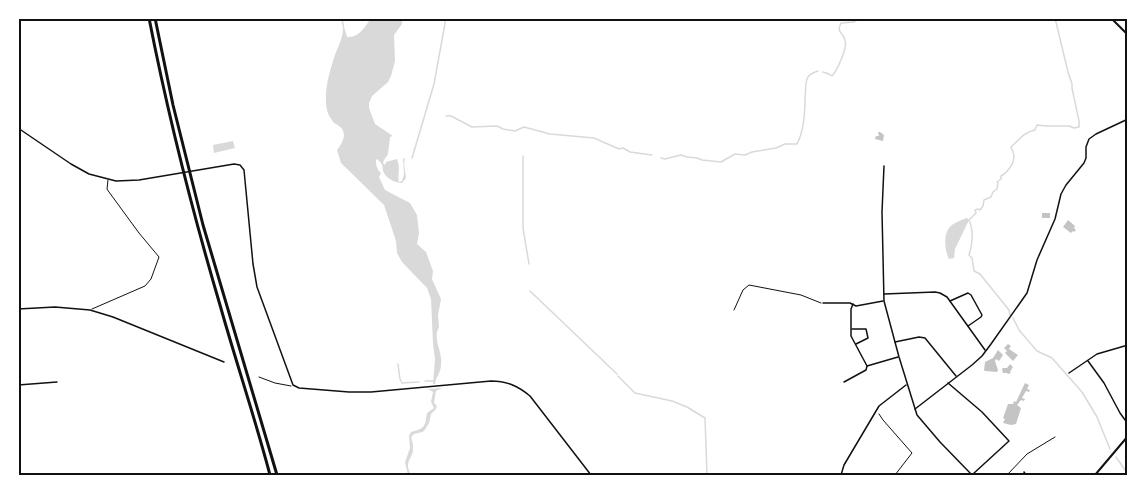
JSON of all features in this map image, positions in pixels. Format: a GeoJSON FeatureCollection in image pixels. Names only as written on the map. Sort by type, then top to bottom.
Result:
{"type":"FeatureCollection","features":[{"type":"Feature","properties":{"kind":"highway"},"geometry":{"type":"LineString","coordinates":[[149,18],[167,106],[190,199],[270,475]]}},
{"type":"Feature","properties":{"kind":"highway"},"geometry":{"type":"LineString","coordinates":[[155,18],[173,105],[203,225],[276,475]]}},
{"type":"Feature","properties":{"kind":"street"},"geometry":{"type":"LineString","coordinates":[[1111,18],[1128,35]]}},
{"type":"Feature","properties":{"kind":"street"},"geometry":{"type":"LineString","coordinates":[[915,409],[972,365],[986,351],[1027,293],[1037,260],[1055,219],[1061,195],[1084,163],[1089,139],[1128,119]]}},
{"type":"Feature","properties":{"kind":"street"},"geometry":{"type":"LineString","coordinates":[[18,128],[82,171],[108,180],[139,180],[234,164],[240,165],[244,170],[257,287],[293,385],[299,388],[361,392],[498,381],[512,384],[530,396],[591,475]]}},
{"type":"Feature","properties":{"kind":"street"},"geometry":{"type":"LineString","coordinates":[[884,166],[883,294],[899,357],[917,415],[972,475],[1009,441],[977,408],[948,383]]}},
{"type":"Feature","properties":{"kind":"street"},"geometry":{"type":"LineString","coordinates":[[950,301],[968,292],[971,295],[982,315],[968,326]]}},
{"type":"Feature","properties":{"kind":"street"},"geometry":{"type":"LineString","coordinates":[[883,294],[940,293],[945,295],[986,351]]}},
{"type":"Feature","properties":{"kind":"street"},"geometry":{"type":"LineString","coordinates":[[823,303],[850,303],[856,306],[884,301]]}},
{"type":"Feature","properties":{"kind":"street"},"geometry":{"type":"LineString","coordinates":[[853,304],[851,336],[867,366]]}},
{"type":"Feature","properties":{"kind":"street"},"geometry":{"type":"LineString","coordinates":[[18,309],[55,307],[90,310],[113,317],[224,363]]}},
{"type":"Feature","properties":{"kind":"street"},"geometry":{"type":"LineString","coordinates":[[852,329],[866,329],[868,338],[855,345]]}},
{"type":"Feature","properties":{"kind":"street"},"geometry":{"type":"LineString","coordinates":[[895,342],[925,338],[957,376]]}},
{"type":"Feature","properties":{"kind":"street"},"geometry":{"type":"LineString","coordinates":[[1070,373],[1097,354],[1128,345]]}},
{"type":"Feature","properties":{"kind":"street"},"geometry":{"type":"LineString","coordinates":[[844,382],[866,370],[867,366],[899,357]]}},
{"type":"Feature","properties":{"kind":"street"},"geometry":{"type":"LineString","coordinates":[[1088,361],[1128,423]]}},
{"type":"Feature","properties":{"kind":"street"},"geometry":{"type":"LineString","coordinates":[[18,385],[57,382]]}},
{"type":"Feature","properties":{"kind":"street"},"geometry":{"type":"LineString","coordinates":[[842,475],[844,465],[879,406],[907,384]]}},
{"type":"Feature","properties":{"kind":"street"},"geometry":{"type":"LineString","coordinates":[[1095,475],[1128,436]]}},
{"type":"Feature","properties":{"kind":"lane"},"geometry":{"type":"LineString","coordinates":[[90,310],[145,285],[151,279],[159,257],[107,189],[108,180]]}},
{"type":"Feature","properties":{"kind":"lane"},"geometry":{"type":"LineString","coordinates":[[734,310],[745,287],[750,285],[801,295],[823,303]]}},
{"type":"Feature","properties":{"kind":"lane"},"geometry":{"type":"LineString","coordinates":[[259,377],[289,386],[293,385]]}},
{"type":"Feature","properties":{"kind":"lane"},"geometry":{"type":"LineString","coordinates":[[1007,475],[1027,454],[1055,436]]}},
{"type":"Feature","properties":{"kind":"path"},"geometry":{"type":"LineString","coordinates":[[877,410],[912,453],[895,475]]}},
{"type":"Feature","properties":{"kind":"shaded area"},"geometry":{"type":"Polygon","coordinates":[[[371,18],[402,18],[402,24],[394,35],[395,61],[391,76],[388,82],[372,96],[369,108],[375,124],[393,136],[390,137],[388,154],[383,163],[385,165],[386,162],[397,159],[399,182],[402,181],[404,174],[403,158],[405,159],[406,178],[402,183],[394,181],[387,177],[377,159],[377,166],[381,173],[379,177],[385,190],[410,203],[417,215],[419,233],[417,244],[426,252],[433,271],[432,279],[441,299],[437,341],[441,365],[435,384],[433,384],[435,359],[431,299],[427,288],[402,262],[397,253],[396,241],[384,205],[341,163],[337,150],[343,141],[344,134],[342,128],[334,123],[328,114],[326,107],[328,82],[343,30],[347,37],[355,36],[371,18]]]}},
{"type":"Feature","properties":{"kind":"shaded area"},"geometry":{"type":"Polygon","coordinates":[[[233,141],[235,148],[214,153],[213,145],[233,141]]]}},
{"type":"Feature","properties":{"kind":"shaded area"},"geometry":{"type":"Polygon","coordinates":[[[967,218],[969,220],[955,249],[954,258],[949,259],[945,243],[947,231],[967,218]]]}},
{"type":"Feature","properties":{"kind":"shaded area"},"geometry":{"type":"Polygon","coordinates":[[[442,388],[436,391],[434,403],[437,406],[424,431],[411,437],[413,451],[408,463],[411,475],[408,475],[405,462],[410,448],[409,436],[411,432],[424,426],[427,413],[434,408],[431,402],[433,392],[428,389],[442,388]]]}},
{"type":"Feature","properties":{"kind":"building"},"geometry":{"type":"Polygon","coordinates":[[[878,132],[884,135],[883,141],[875,139],[879,136],[878,132]]]}},
{"type":"Feature","properties":{"kind":"building"},"geometry":{"type":"Polygon","coordinates":[[[1042,213],[1050,213],[1050,218],[1042,218],[1042,213]]]}},
{"type":"Feature","properties":{"kind":"building"},"geometry":{"type":"Polygon","coordinates":[[[1068,220],[1075,226],[1074,232],[1071,233],[1063,227],[1068,220]]]}},
{"type":"Feature","properties":{"kind":"building"},"geometry":{"type":"Polygon","coordinates":[[[1008,344],[1011,346],[1009,349],[1018,355],[1013,361],[1005,353],[1007,351],[1004,348],[1008,344]]]}},
{"type":"Feature","properties":{"kind":"building"},"geometry":{"type":"Polygon","coordinates":[[[998,350],[1003,355],[999,361],[996,359],[995,361],[997,372],[985,371],[985,362],[993,358],[998,350]]]}},
{"type":"Feature","properties":{"kind":"building"},"geometry":{"type":"Polygon","coordinates":[[[1010,364],[1013,367],[1011,373],[1003,373],[1002,369],[1007,368],[1010,364]]]}},
{"type":"Feature","properties":{"kind":"building"},"geometry":{"type":"Polygon","coordinates":[[[1025,383],[1029,385],[1027,389],[1030,390],[1026,391],[1022,398],[1025,399],[1024,401],[1021,400],[1017,405],[1021,408],[1016,424],[1003,423],[1008,404],[1016,402],[1025,383]]]}},
{"type":"Feature","properties":{"kind":"waterway"},"geometry":{"type":"LineString","coordinates":[[342,18],[344,30]]}},
{"type":"Feature","properties":{"kind":"waterway"},"geometry":{"type":"LineString","coordinates":[[412,158],[434,84],[446,18]]}},
{"type":"Feature","properties":{"kind":"waterway"},"geometry":{"type":"LineString","coordinates":[[823,72],[832,76],[842,59],[846,43],[840,31],[841,23],[854,22],[860,18]]}},
{"type":"Feature","properties":{"kind":"waterway"},"geometry":{"type":"LineString","coordinates":[[1010,315],[1009,310],[980,274],[974,271],[972,258],[969,255],[972,237],[969,220],[976,213],[975,210],[980,210],[984,200],[991,197],[997,189],[997,182],[1013,162],[1014,155],[1011,147],[1022,137],[1035,130],[1037,125],[1079,127],[1072,84],[1055,18]]}},
{"type":"Feature","properties":{"kind":"waterway"},"geometry":{"type":"LineString","coordinates":[[661,158],[681,155],[721,162],[735,154],[745,155],[785,144],[797,144],[804,122],[806,81],[810,75],[818,71]]}},
{"type":"Feature","properties":{"kind":"waterway"},"geometry":{"type":"LineString","coordinates":[[446,116],[451,116],[472,127],[497,126],[515,131],[524,127],[550,134],[594,138],[619,149],[652,155]]}},
{"type":"Feature","properties":{"kind":"waterway"},"geometry":{"type":"LineString","coordinates":[[523,156],[523,228],[529,264]]}},
{"type":"Feature","properties":{"kind":"waterway"},"geometry":{"type":"LineString","coordinates":[[530,291],[617,374]]}},
{"type":"Feature","properties":{"kind":"waterway"},"geometry":{"type":"LineString","coordinates":[[1013,318],[1019,330],[1037,351],[1052,358],[1082,392],[1097,417],[1110,449]]}},
{"type":"Feature","properties":{"kind":"waterway"},"geometry":{"type":"LineString","coordinates":[[398,364],[402,383],[419,382]]}},
{"type":"Feature","properties":{"kind":"waterway"},"geometry":{"type":"LineString","coordinates":[[618,376],[635,393],[672,401],[705,418],[707,475]]}},
{"type":"Feature","properties":{"kind":"waterway"},"geometry":{"type":"LineString","coordinates":[[425,381],[433,381]]}},
{"type":"Feature","properties":{"kind":"waterway"},"geometry":{"type":"LineString","coordinates":[[1116,457],[1128,474]]}}]}
